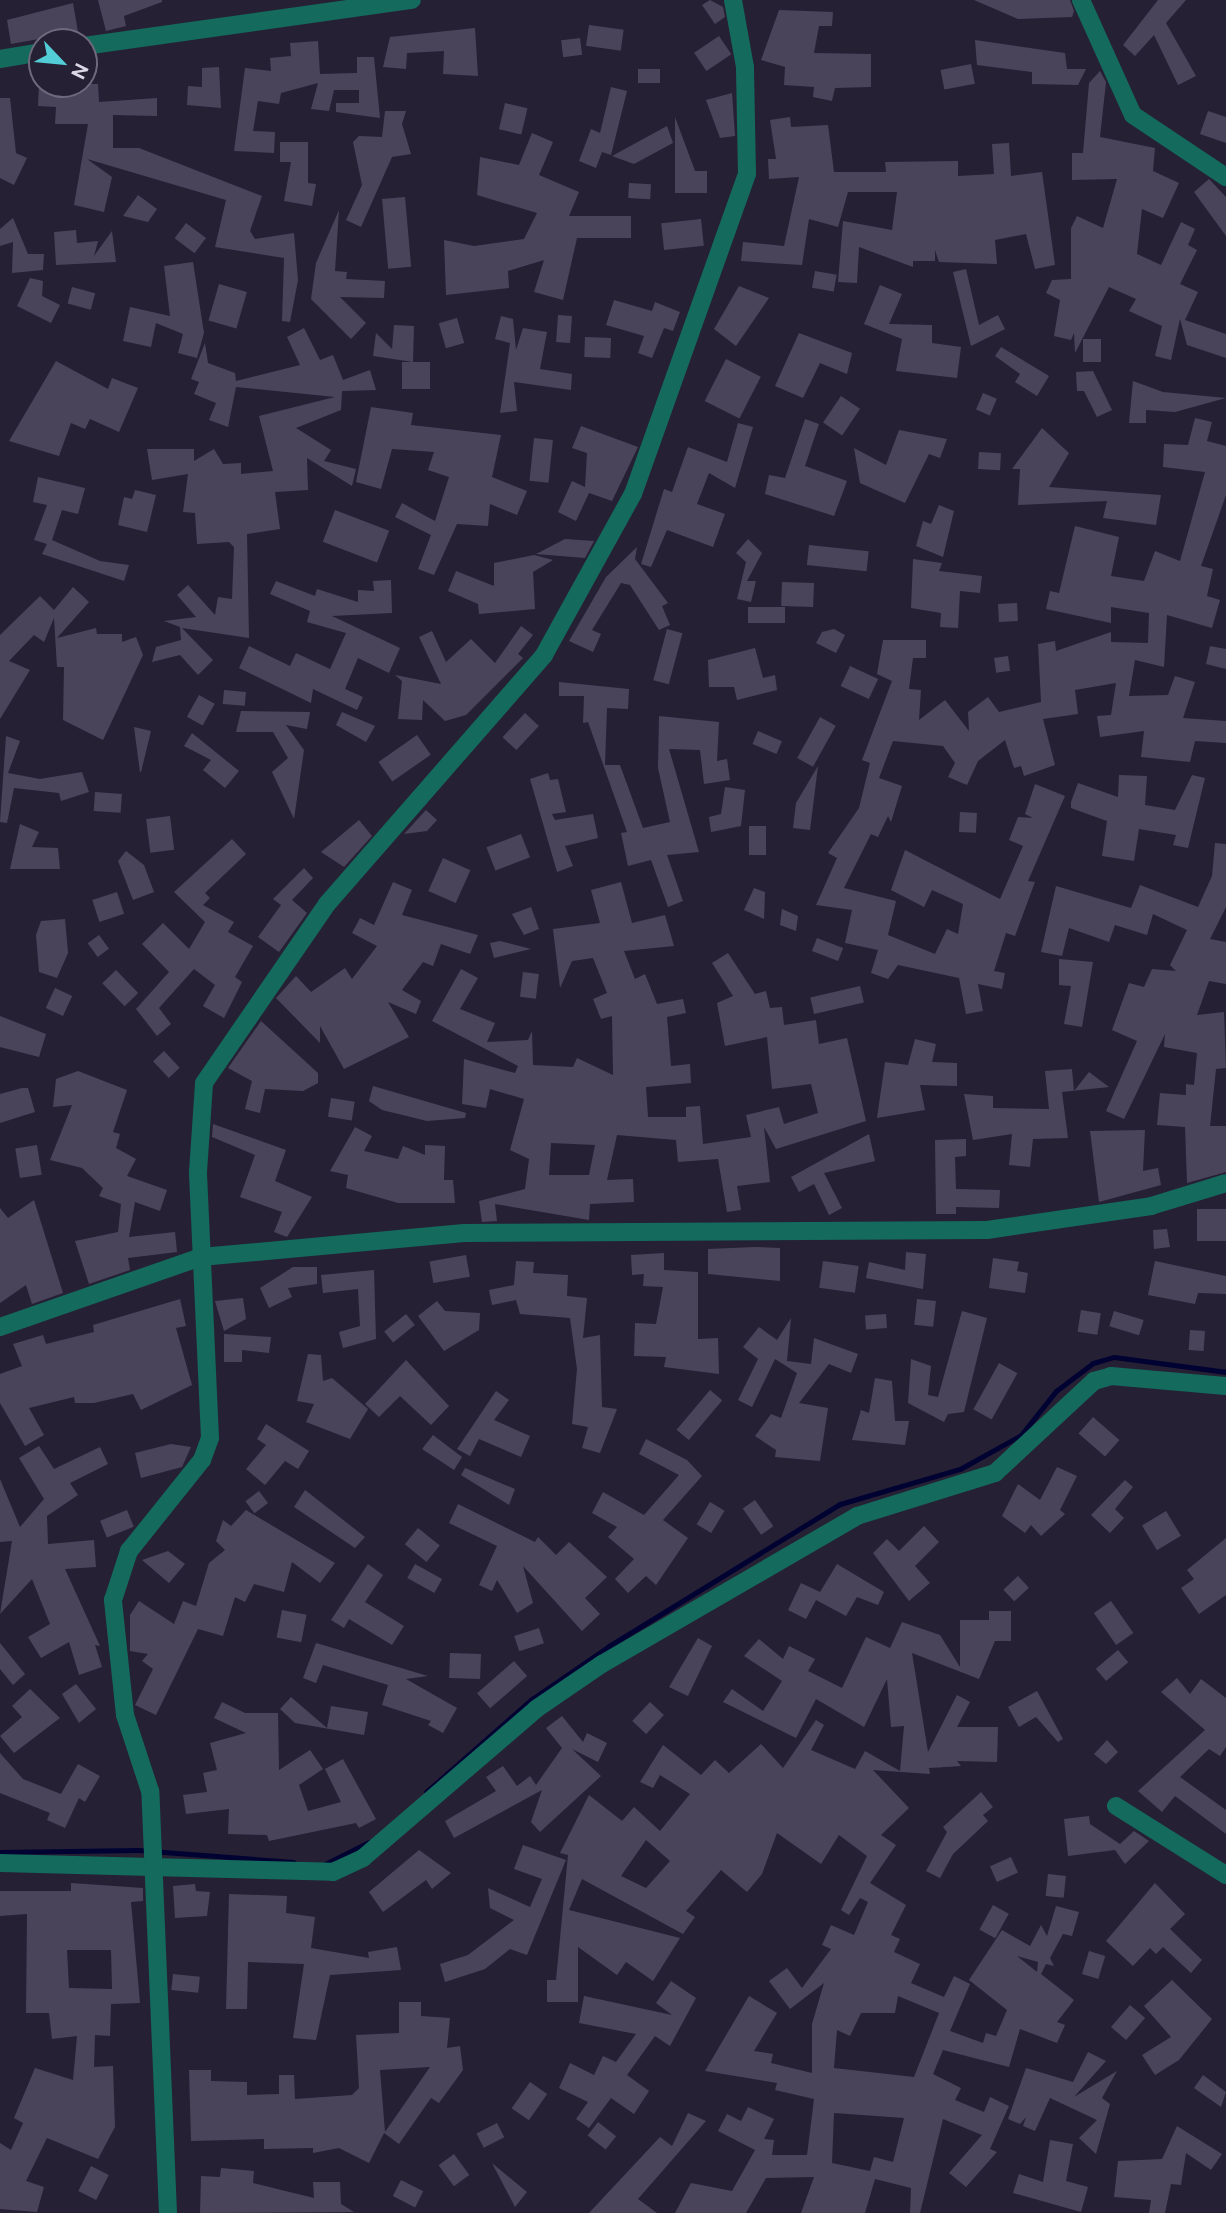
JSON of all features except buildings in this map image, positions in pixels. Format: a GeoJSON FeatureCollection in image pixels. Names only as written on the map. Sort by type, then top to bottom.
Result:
{"type":"FeatureCollection","features":[{"type":"Feature","properties":{"kind":"street"},"geometry":{"type":"LineString","coordinates":[[98,44],[322,7],[412,0]]}},
{"type":"Feature","properties":{"kind":"street"},"geometry":{"type":"LineString","coordinates":[[168,2213],[150,1864],[150,1791],[125,1715],[113,1600],[129,1551],[207,1449],[201,1257],[200,1098],[210,1070],[327,904],[544,654],[636,485],[747,174],[746,67],[733,0]]}},
{"type":"Feature","properties":{"kind":"street"},"geometry":{"type":"LineString","coordinates":[[1081,0],[1133,116],[1226,177]]}},
{"type":"Feature","properties":{"kind":"street"},"geometry":{"type":"LineString","coordinates":[[0,59],[28,54]]}},
{"type":"Feature","properties":{"kind":"street"},"geometry":{"type":"LineString","coordinates":[[0,1327],[201,1257],[477,1232],[987,1230],[1151,1206],[1226,1183]]}},
{"type":"Feature","properties":{"kind":"street"},"geometry":{"type":"LineString","coordinates":[[0,1863],[150,1864],[314,1874],[343,1867],[393,1834],[536,1709],[602,1664],[857,1516],[995,1473],[1094,1381],[1111,1376],[1226,1386]]}},
{"type":"Feature","properties":{"kind":"street"},"geometry":{"type":"LineString","coordinates":[[1116,1806],[1226,1875]]}},
{"type":"Feature","properties":{"kind":"waterway"},"geometry":{"type":"LineString","coordinates":[[426,1792],[532,1699],[609,1646],[840,1504],[960,1469],[1021,1435],[1056,1391],[1093,1363],[1114,1357],[1226,1372]]}},
{"type":"Feature","properties":{"kind":"waterway"},"geometry":{"type":"LineString","coordinates":[[325,1864],[369,1842]]}},
{"type":"Feature","properties":{"kind":"waterway"},"geometry":{"type":"LineString","coordinates":[[0,1852],[138,1850],[294,1862]]}}]}
